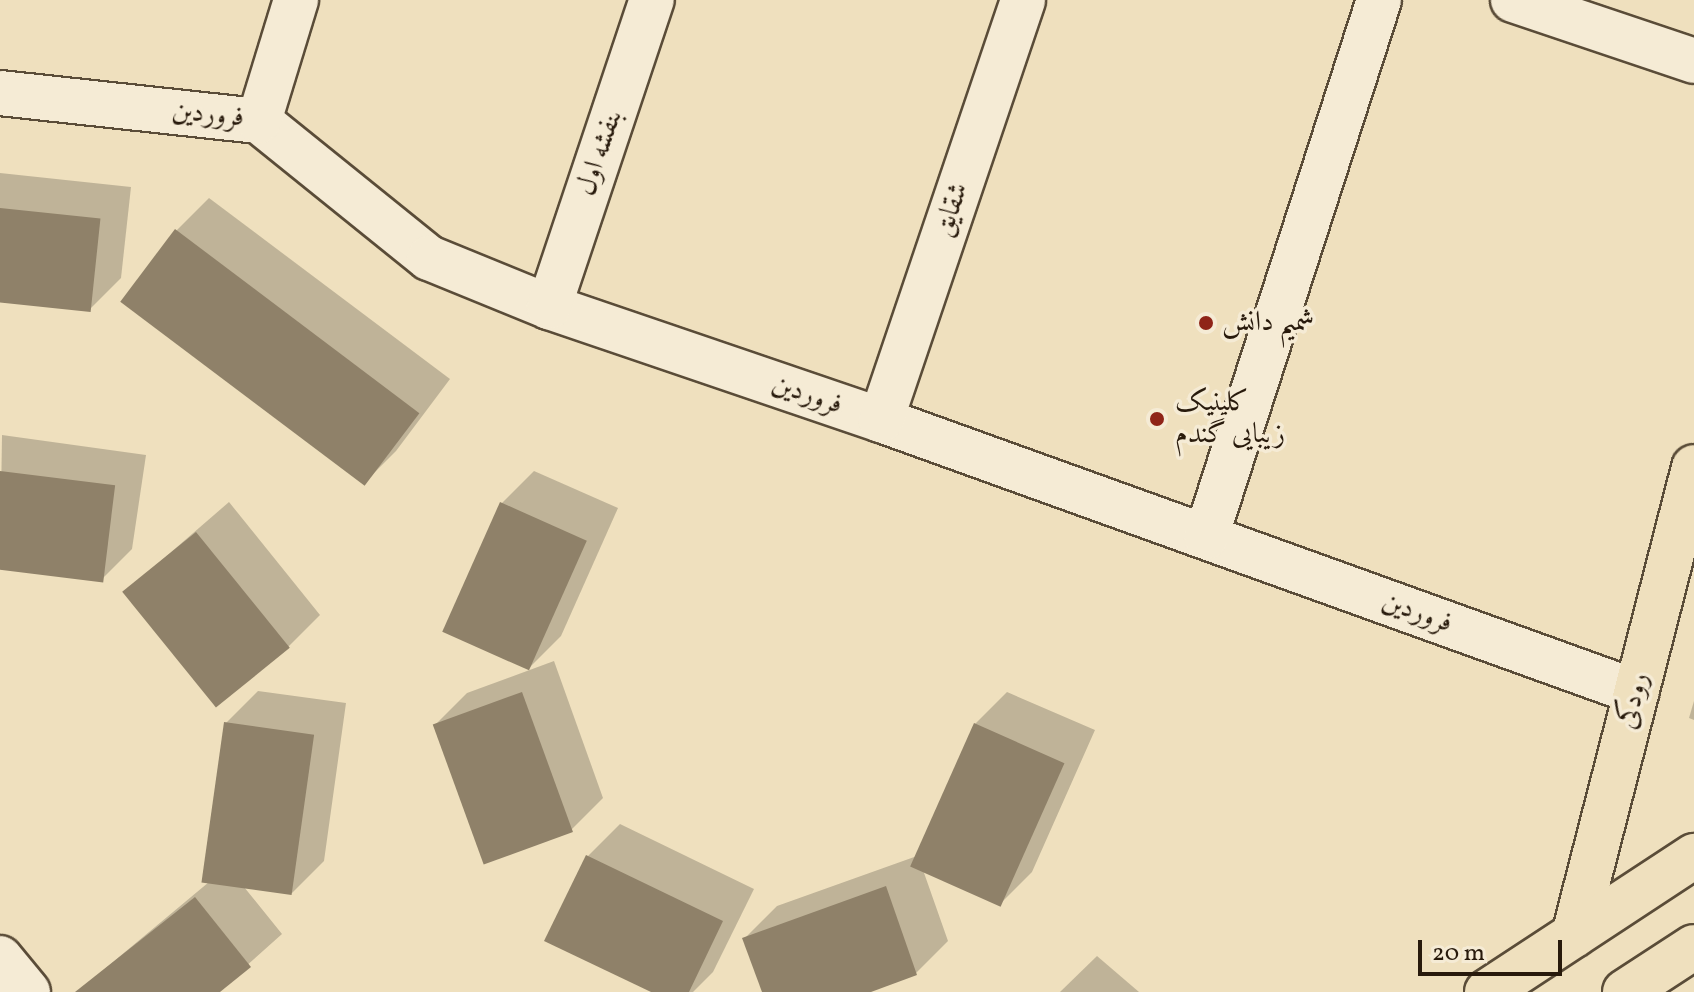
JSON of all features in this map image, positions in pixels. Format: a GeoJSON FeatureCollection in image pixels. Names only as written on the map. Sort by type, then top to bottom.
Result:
{"type":"FeatureCollection","features":[{"type":"Feature","properties":{"kind":"main road","name":"رودکى"},"geometry":{"type":"LineString","coordinates":[[1574,935],[1694,467]]}},
{"type":"Feature","properties":{"kind":"main road"},"geometry":{"type":"LineString","coordinates":[[1487,992],[1694,856]]}},
{"type":"Feature","properties":{"kind":"main road"},"geometry":{"type":"LineString","coordinates":[[1625,992],[1694,947]]}},
{"type":"Feature","properties":{"kind":"street"},"geometry":{"type":"LineString","coordinates":[[259,121],[296,0]]}},
{"type":"Feature","properties":{"kind":"street","name":"بنفشه اول"},"geometry":{"type":"LineString","coordinates":[[549,307],[652,0]]}},
{"type":"Feature","properties":{"kind":"street","name":"شقایق"},"geometry":{"type":"LineString","coordinates":[[881,420],[1023,0]]}},
{"type":"Feature","properties":{"kind":"street"},"geometry":{"type":"LineString","coordinates":[[1206,537],[1379,0]]}},
{"type":"Feature","properties":{"kind":"street"},"geometry":{"type":"LineString","coordinates":[[1513,0],[1694,61]]}},
{"type":"Feature","properties":{"kind":"street","name":"فروردین"},"geometry":{"type":"LineString","coordinates":[[0,93],[259,121],[429,258],[549,307],[881,420],[1636,692]]}},
{"type":"Feature","properties":{"kind":"street"},"geometry":{"type":"LineString","coordinates":[[0,958],[28,992]]}},
{"type":"Feature","properties":{"kind":"building"},"geometry":{"type":"Polygon","coordinates":[[[0,208],[100,219],[91,312],[0,303],[0,208]]]}},
{"type":"Feature","properties":{"kind":"building"},"geometry":{"type":"Polygon","coordinates":[[[175,229],[419,413],[365,486],[120,302],[175,229]]]}},
{"type":"Feature","properties":{"kind":"building"},"geometry":{"type":"Polygon","coordinates":[[[0,471],[115,485],[103,582],[0,570],[0,471]]]}},
{"type":"Feature","properties":{"kind":"building"},"geometry":{"type":"Polygon","coordinates":[[[500,502],[587,541],[529,670],[442,632],[500,502]]]}},
{"type":"Feature","properties":{"kind":"building"},"geometry":{"type":"Polygon","coordinates":[[[196,532],[290,648],[216,708],[122,592],[196,532]]]}},
{"type":"Feature","properties":{"kind":"building"},"geometry":{"type":"Polygon","coordinates":[[[522,692],[573,832],[484,865],[433,724],[522,692]]]}},
{"type":"Feature","properties":{"kind":"building"},"geometry":{"type":"Polygon","coordinates":[[[224,722],[314,735],[292,895],[201,882],[224,722]]]}},
{"type":"Feature","properties":{"kind":"building"},"geometry":{"type":"Polygon","coordinates":[[[974,723],[1064,763],[1001,907],[910,866],[974,723]]]}},
{"type":"Feature","properties":{"kind":"building"},"geometry":{"type":"Polygon","coordinates":[[[586,855],[723,921],[689,992],[651,992],[544,941],[586,855]]]}},
{"type":"Feature","properties":{"kind":"building"},"geometry":{"type":"Polygon","coordinates":[[[886,886],[917,975],[871,992],[762,992],[742,938],[886,886]]]}},
{"type":"Feature","properties":{"kind":"building"},"geometry":{"type":"Polygon","coordinates":[[[195,897],[251,967],[220,992],[75,992],[195,897]]]}},
{"type":"Feature","properties":{"kind":"place","name":"شمیم دانش"},"geometry":{"type":"Point","coordinates":[1206,323]}},
{"type":"Feature","properties":{"kind":"place","name":"کلینیک زیبایی گندم"},"geometry":{"type":"Point","coordinates":[1157,419]}}]}
